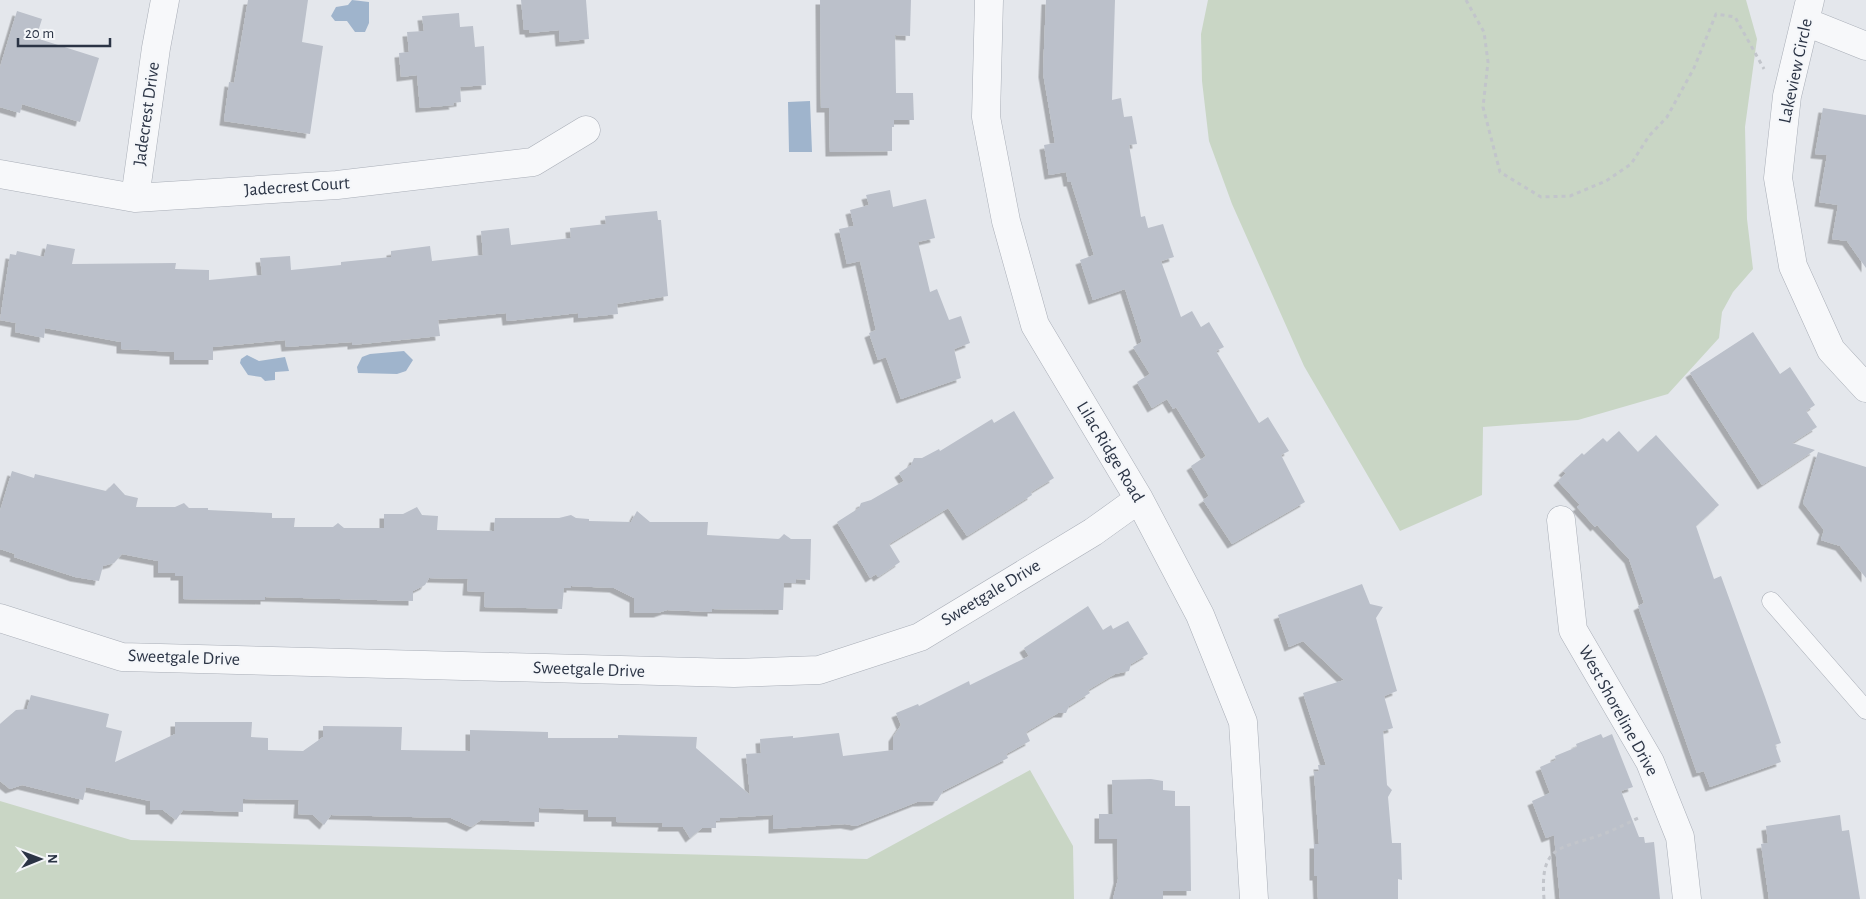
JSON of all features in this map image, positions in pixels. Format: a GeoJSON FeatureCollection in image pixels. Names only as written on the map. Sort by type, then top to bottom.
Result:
{"type":"FeatureCollection","features":[{"type":"Feature","properties":{"kind":"street","name":"Jadecrest Drive"},"geometry":{"type":"LineString","coordinates":[[135,198],[156,48],[165,0]]}},
{"type":"Feature","properties":{"kind":"street","name":"Lilac Ridge Road"},"geometry":{"type":"LineString","coordinates":[[990,0],[986,117],[1006,221],[1035,325],[1139,499],[1200,615],[1243,722],[1254,899]]}},
{"type":"Feature","properties":{"kind":"street","name":"Lakeview Circle"},"geometry":{"type":"LineString","coordinates":[[1808,11],[1787,96],[1778,178],[1793,266],[1831,350],[1866,388]]}},
{"type":"Feature","properties":{"kind":"street"},"geometry":{"type":"LineString","coordinates":[[1808,11],[1866,46]]}},
{"type":"Feature","properties":{"kind":"street","name":"Jadecrest Court"},"geometry":{"type":"LineString","coordinates":[[0,174],[135,198],[337,185],[533,162],[586,130]]}},
{"type":"Feature","properties":{"kind":"street","name":"Sweetgale Drive"},"geometry":{"type":"LineString","coordinates":[[0,618],[122,657],[734,673],[819,670],[920,636],[1093,532],[1139,499]]}},
{"type":"Feature","properties":{"kind":"street","name":"West Shoreline Drive"},"geometry":{"type":"LineString","coordinates":[[1561,520],[1573,630],[1650,762],[1680,838],[1687,899]]}},
{"type":"Feature","properties":{"kind":"lane"},"geometry":{"type":"LineString","coordinates":[[1771,600],[1866,710]]}},
{"type":"Feature","properties":{"kind":"path"},"geometry":{"type":"LineString","coordinates":[[1466,0],[1484,32],[1488,62],[1483,107],[1500,172],[1542,197],[1570,196],[1606,181],[1631,164],[1649,136],[1667,117],[1694,68],[1716,14],[1735,17],[1759,64],[1787,96]]}},
{"type":"Feature","properties":{"kind":"path"},"geometry":{"type":"LineString","coordinates":[[1544,899],[1546,866],[1553,853],[1564,845],[1619,828],[1667,804]]}},
{"type":"Feature","properties":{"kind":"green space"},"geometry":{"type":"Polygon","coordinates":[[[1208,0],[1746,0],[1757,39],[1745,127],[1747,219],[1753,269],[1733,292],[1722,312],[1719,338],[1668,394],[1578,420],[1483,427],[1482,495],[1400,531],[1304,366],[1232,204],[1209,141],[1202,81],[1201,34],[1208,0]]]}},
{"type":"Feature","properties":{"kind":"green space"},"geometry":{"type":"Polygon","coordinates":[[[1030,770],[1073,846],[1074,899],[0,899],[0,801],[131,840],[867,859],[1030,770]]]}},
{"type":"Feature","properties":{"kind":"water"},"geometry":{"type":"Polygon","coordinates":[[[352,0],[369,2],[369,23],[365,32],[355,32],[347,21],[335,21],[331,16],[336,7],[348,5],[352,0]]]}},
{"type":"Feature","properties":{"kind":"water"},"geometry":{"type":"Polygon","coordinates":[[[810,101],[812,152],[789,152],[788,102],[810,101]]]}},
{"type":"Feature","properties":{"kind":"water"},"geometry":{"type":"Polygon","coordinates":[[[404,351],[413,360],[406,371],[397,374],[358,373],[357,367],[362,357],[370,354],[404,351]]]}},
{"type":"Feature","properties":{"kind":"water"},"geometry":{"type":"Polygon","coordinates":[[[247,355],[259,361],[285,357],[289,371],[275,372],[275,380],[265,381],[261,377],[248,375],[240,363],[241,359],[247,355]]]}},
{"type":"Feature","properties":{"kind":"building"},"geometry":{"type":"Polygon","coordinates":[[[248,0],[308,0],[302,42],[323,46],[310,134],[224,121],[229,82],[234,83],[248,0]]]}},
{"type":"Feature","properties":{"kind":"building"},"geometry":{"type":"Polygon","coordinates":[[[521,0],[586,0],[589,39],[560,42],[559,30],[530,33],[529,30],[524,30],[521,0]]]}},
{"type":"Feature","properties":{"kind":"building"},"geometry":{"type":"Polygon","coordinates":[[[820,0],[911,0],[910,36],[895,35],[896,93],[913,93],[914,120],[894,120],[894,127],[892,127],[892,151],[830,152],[829,108],[821,108],[820,0]]]}},
{"type":"Feature","properties":{"kind":"building"},"geometry":{"type":"Polygon","coordinates":[[[1046,0],[1115,0],[1112,100],[1121,98],[1124,117],[1132,116],[1137,144],[1129,145],[1141,217],[1145,216],[1148,228],[1163,224],[1174,257],[1161,261],[1181,317],[1192,311],[1201,327],[1209,322],[1224,347],[1216,351],[1259,423],[1268,417],[1289,451],[1281,455],[1305,502],[1232,544],[1203,500],[1209,496],[1191,466],[1206,456],[1176,407],[1173,409],[1167,399],[1152,408],[1137,382],[1150,374],[1133,347],[1142,342],[1125,289],[1093,300],[1080,260],[1094,255],[1071,182],[1068,182],[1066,172],[1049,175],[1044,145],[1055,143],[1043,73],[1046,0]]]}},
{"type":"Feature","properties":{"kind":"building"},"geometry":{"type":"Polygon","coordinates":[[[17,11],[42,19],[36,38],[99,58],[80,122],[22,104],[20,113],[0,107],[0,67],[17,11]]]}},
{"type":"Feature","properties":{"kind":"building"},"geometry":{"type":"Polygon","coordinates":[[[459,13],[460,27],[473,26],[475,47],[484,46],[486,85],[460,87],[461,102],[453,103],[454,105],[420,108],[417,75],[401,77],[399,53],[409,52],[407,32],[424,31],[422,16],[459,13]]]}},
{"type":"Feature","properties":{"kind":"building"},"geometry":{"type":"Polygon","coordinates":[[[1823,108],[1866,115],[1866,268],[1847,241],[1832,239],[1838,205],[1819,202],[1827,155],[1815,154],[1823,108]]]}},
{"type":"Feature","properties":{"kind":"building"},"geometry":{"type":"Polygon","coordinates":[[[890,190],[893,207],[926,199],[935,238],[918,242],[930,292],[937,289],[949,320],[961,316],[970,343],[954,349],[961,378],[901,399],[886,357],[878,360],[869,333],[876,330],[860,261],[847,264],[839,229],[854,226],[850,210],[869,205],[866,195],[890,190]]]}},
{"type":"Feature","properties":{"kind":"building"},"geometry":{"type":"Polygon","coordinates":[[[657,211],[658,220],[661,220],[668,296],[617,304],[618,314],[578,318],[578,313],[507,321],[506,313],[438,320],[440,336],[352,345],[352,342],[286,347],[285,340],[213,347],[213,360],[174,360],[174,352],[121,349],[121,342],[45,328],[44,338],[15,332],[16,323],[0,320],[10,254],[16,255],[17,251],[44,257],[47,244],[75,249],[72,264],[176,263],[175,269],[209,270],[209,280],[262,275],[260,258],[290,256],[291,270],[391,257],[391,251],[430,246],[432,261],[483,255],[481,231],[509,228],[511,245],[571,238],[570,228],[606,224],[605,216],[657,211]]]}},
{"type":"Feature","properties":{"kind":"building"},"geometry":{"type":"Polygon","coordinates":[[[1753,332],[1780,374],[1790,367],[1815,405],[1806,411],[1817,427],[1792,443],[1815,450],[1762,485],[1690,373],[1753,332]]]}},
{"type":"Feature","properties":{"kind":"building"},"geometry":{"type":"Polygon","coordinates":[[[1014,411],[1054,478],[1031,492],[1032,495],[967,536],[948,508],[889,544],[900,562],[878,577],[876,574],[870,578],[837,522],[859,508],[861,503],[871,500],[904,481],[899,473],[911,465],[914,458],[922,458],[939,449],[940,451],[992,419],[994,423],[1014,411]]]}},
{"type":"Feature","properties":{"kind":"building"},"geometry":{"type":"Polygon","coordinates":[[[1619,431],[1638,452],[1656,435],[1719,505],[1696,526],[1714,579],[1721,576],[1765,697],[1781,743],[1775,745],[1781,762],[1710,787],[1704,771],[1697,773],[1638,606],[1644,603],[1629,559],[1597,525],[1595,527],[1577,507],[1580,505],[1558,481],[1566,473],[1563,471],[1582,453],[1584,455],[1603,438],[1607,442],[1619,431]]]}},
{"type":"Feature","properties":{"kind":"building"},"geometry":{"type":"Polygon","coordinates":[[[1818,452],[1866,467],[1866,578],[1840,546],[1821,540],[1824,530],[1803,503],[1818,452]]]}},
{"type":"Feature","properties":{"kind":"building"},"geometry":{"type":"Polygon","coordinates":[[[12,471],[34,478],[35,474],[106,491],[114,483],[125,495],[138,498],[136,507],[175,507],[184,503],[189,508],[272,513],[272,518],[295,518],[294,527],[333,527],[338,523],[344,528],[384,528],[384,514],[403,514],[417,507],[422,515],[438,516],[437,530],[494,531],[495,518],[559,518],[571,515],[576,518],[589,519],[589,521],[631,522],[637,511],[650,522],[708,522],[707,535],[779,539],[784,534],[791,539],[811,539],[810,580],[796,579],[796,583],[784,583],[783,610],[712,609],[712,612],[667,610],[658,613],[634,613],[634,598],[614,588],[571,586],[571,588],[564,588],[562,609],[484,607],[485,592],[467,591],[468,579],[429,578],[425,585],[413,591],[413,601],[265,597],[265,600],[183,599],[183,576],[175,576],[175,573],[158,573],[158,561],[122,554],[114,563],[103,566],[99,581],[75,577],[14,557],[15,554],[0,549],[0,511],[12,471]]]}},
{"type":"Feature","properties":{"kind":"building"},"geometry":{"type":"Polygon","coordinates":[[[1362,584],[1370,604],[1383,607],[1376,618],[1397,691],[1384,696],[1393,728],[1383,731],[1387,785],[1392,790],[1388,797],[1392,843],[1401,843],[1402,880],[1398,879],[1398,899],[1318,899],[1317,876],[1314,876],[1314,844],[1319,844],[1314,772],[1319,771],[1318,765],[1326,765],[1303,693],[1344,680],[1303,641],[1289,647],[1278,615],[1362,584]]]}},
{"type":"Feature","properties":{"kind":"building"},"geometry":{"type":"Polygon","coordinates":[[[1088,606],[1103,630],[1111,625],[1113,629],[1128,621],[1148,654],[1131,664],[1129,671],[1115,674],[1088,690],[1090,693],[1069,706],[1066,713],[1058,713],[1026,732],[1030,741],[1006,754],[1008,758],[943,791],[937,801],[917,802],[856,826],[845,824],[773,829],[773,815],[720,818],[720,821],[716,821],[716,828],[702,828],[690,838],[683,827],[662,827],[663,823],[616,822],[616,817],[588,817],[588,810],[539,808],[539,822],[481,820],[471,827],[451,818],[331,815],[324,825],[313,815],[298,814],[299,800],[243,799],[243,812],[183,810],[176,820],[163,810],[150,810],[150,801],[86,787],[83,800],[22,785],[10,789],[0,781],[0,724],[16,710],[27,709],[31,695],[109,714],[106,727],[122,731],[115,762],[175,734],[175,722],[252,722],[251,737],[268,738],[268,750],[303,751],[323,737],[323,726],[402,727],[401,750],[470,751],[470,730],[548,732],[548,738],[618,738],[618,735],[697,737],[696,748],[750,795],[746,754],[761,753],[760,739],[793,736],[793,738],[839,733],[843,756],[893,750],[893,737],[901,725],[896,713],[918,704],[919,706],[969,681],[970,685],[1029,656],[1024,648],[1088,606]]]}},
{"type":"Feature","properties":{"kind":"building"},"geometry":{"type":"Polygon","coordinates":[[[1601,734],[1603,738],[1612,734],[1633,787],[1621,791],[1639,837],[1644,837],[1645,843],[1654,842],[1660,899],[1560,899],[1554,835],[1546,838],[1532,801],[1550,793],[1540,767],[1556,760],[1555,756],[1577,747],[1576,744],[1601,734]]]}},
{"type":"Feature","properties":{"kind":"building"},"geometry":{"type":"Polygon","coordinates":[[[1151,779],[1163,781],[1163,790],[1175,791],[1175,806],[1190,806],[1191,891],[1163,891],[1163,899],[1113,899],[1118,879],[1117,839],[1099,839],[1099,814],[1113,814],[1112,780],[1151,779]]]}},
{"type":"Feature","properties":{"kind":"building"},"geometry":{"type":"Polygon","coordinates":[[[1840,815],[1842,831],[1849,830],[1860,899],[1769,899],[1761,844],[1768,843],[1766,826],[1840,815]]]}}]}
